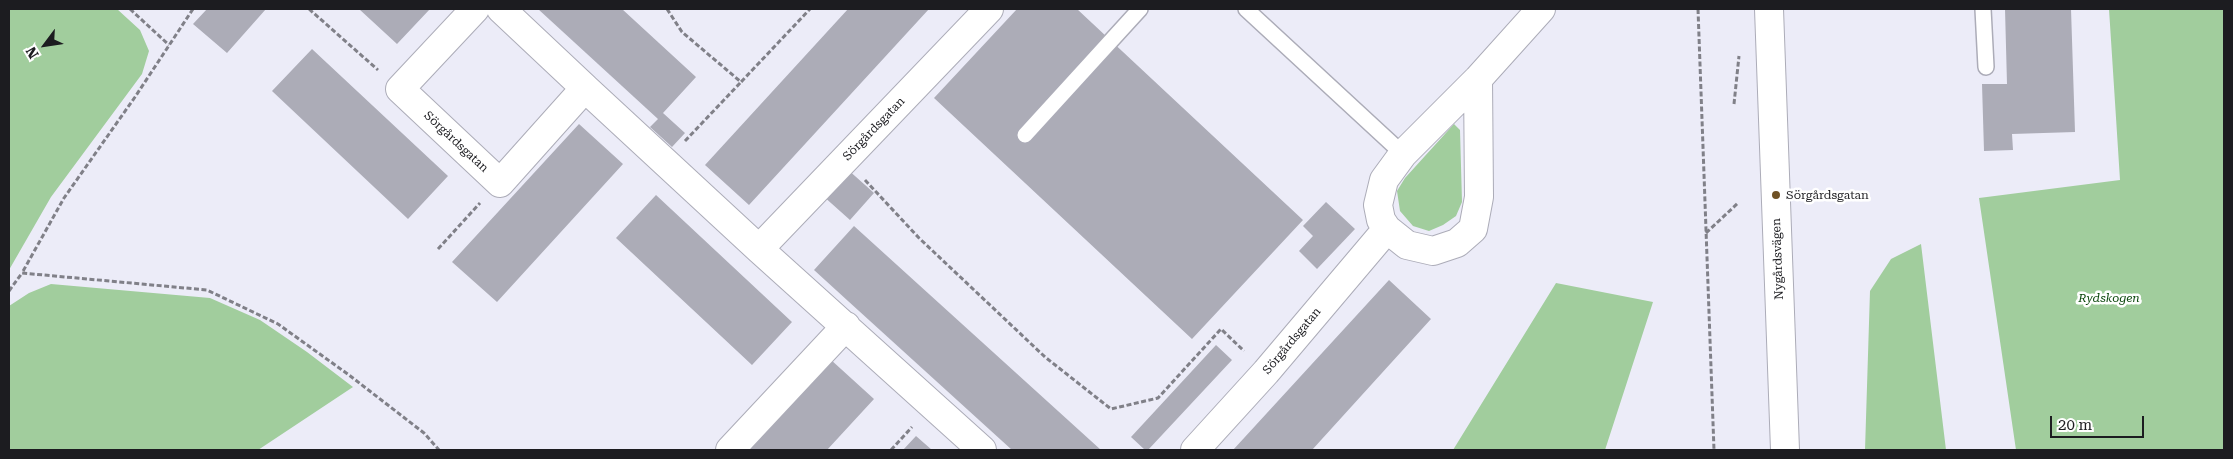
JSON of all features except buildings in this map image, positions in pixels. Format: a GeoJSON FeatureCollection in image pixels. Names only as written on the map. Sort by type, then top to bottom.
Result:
{"type":"FeatureCollection","features":[{"type":"Feature","properties":{"kind":"street"},"geometry":{"type":"LineString","coordinates":[[400,89],[475,9]]}},
{"type":"Feature","properties":{"kind":"street"},"geometry":{"type":"LineString","coordinates":[[501,9],[759,249],[982,450]]}},
{"type":"Feature","properties":{"kind":"street","name":"Sörgårdsgatan"},"geometry":{"type":"LineString","coordinates":[[759,249],[989,9]]}},
{"type":"Feature","properties":{"kind":"street"},"geometry":{"type":"LineString","coordinates":[[1478,79],[1479,198],[1473,229],[1457,243],[1433,251],[1407,245],[1387,229],[1381,220],[1378,204],[1380,192],[1387,174],[1403,154],[1478,79],[1541,9]]}},
{"type":"Feature","properties":{"kind":"street","name":"Nygårdsvägen"},"geometry":{"type":"LineString","coordinates":[[1769,9],[1785,450]]}},
{"type":"Feature","properties":{"kind":"street","name":"Sörgårdsgatan"},"geometry":{"type":"LineString","coordinates":[[400,89],[500,183],[586,88]]}},
{"type":"Feature","properties":{"kind":"street","name":"Sörgårdsgatan"},"geometry":{"type":"LineString","coordinates":[[1195,450],[1266,372],[1387,229]]}},
{"type":"Feature","properties":{"kind":"street"},"geometry":{"type":"LineString","coordinates":[[730,450],[846,326]]}},
{"type":"Feature","properties":{"kind":"lane"},"geometry":{"type":"LineString","coordinates":[[1025,135],[1140,9]]}},
{"type":"Feature","properties":{"kind":"lane"},"geometry":{"type":"LineString","coordinates":[[1246,9],[1403,154]]}},
{"type":"Feature","properties":{"kind":"lane"},"geometry":{"type":"LineString","coordinates":[[1983,9],[1986,67]]}},
{"type":"Feature","properties":{"kind":"path"},"geometry":{"type":"LineString","coordinates":[[130,9],[169,45]]}},
{"type":"Feature","properties":{"kind":"path"},"geometry":{"type":"LineString","coordinates":[[9,291],[22,273],[64,198],[193,9]]}},
{"type":"Feature","properties":{"kind":"path"},"geometry":{"type":"LineString","coordinates":[[309,9],[400,89]]}},
{"type":"Feature","properties":{"kind":"path"},"geometry":{"type":"LineString","coordinates":[[667,9],[682,32],[741,82]]}},
{"type":"Feature","properties":{"kind":"path"},"geometry":{"type":"LineString","coordinates":[[665,162],[810,9]]}},
{"type":"Feature","properties":{"kind":"path"},"geometry":{"type":"LineString","coordinates":[[1698,9],[1714,450]]}},
{"type":"Feature","properties":{"kind":"path"},"geometry":{"type":"LineString","coordinates":[[1734,104],[1739,53]]}},
{"type":"Feature","properties":{"kind":"path"},"geometry":{"type":"LineString","coordinates":[[845,159],[919,238],[1045,357],[1111,409],[1158,398],[1221,329],[1266,372]]}},
{"type":"Feature","properties":{"kind":"path"},"geometry":{"type":"LineString","coordinates":[[438,249],[500,183]]}},
{"type":"Feature","properties":{"kind":"path"},"geometry":{"type":"LineString","coordinates":[[1706,233],[1738,203]]}},
{"type":"Feature","properties":{"kind":"path"},"geometry":{"type":"LineString","coordinates":[[22,273],[207,290],[278,324],[349,375],[424,433],[439,450]]}},
{"type":"Feature","properties":{"kind":"green space"},"geometry":{"type":"Polygon","coordinates":[[[9,9],[117,9],[140,30],[149,51],[142,74],[51,197],[9,270],[9,9]]]}},
{"type":"Feature","properties":{"kind":"green space","name":"Rydskogen"},"geometry":{"type":"Polygon","coordinates":[[[2109,9],[2224,9],[2224,450],[2016,450],[1979,198],[2120,180],[2109,9]]]}},
{"type":"Feature","properties":{"kind":"green space"},"geometry":{"type":"Polygon","coordinates":[[[1454,124],[1460,130],[1462,202],[1456,216],[1443,225],[1429,231],[1413,226],[1400,211],[1397,191],[1405,178],[1454,124]]]}},
{"type":"Feature","properties":{"kind":"green space"},"geometry":{"type":"Polygon","coordinates":[[[1921,244],[1946,450],[1865,450],[1870,291],[1891,259],[1921,244]]]}},
{"type":"Feature","properties":{"kind":"green space"},"geometry":{"type":"Polygon","coordinates":[[[1556,283],[1653,302],[1605,450],[1453,450],[1556,283]]]}},
{"type":"Feature","properties":{"kind":"green space"},"geometry":{"type":"Polygon","coordinates":[[[51,284],[210,298],[260,320],[307,352],[353,387],[258,450],[9,450],[9,306],[29,293],[51,284]]]}},
{"type":"Feature","properties":{"kind":"place","name":"Sörgårdsgatan"},"geometry":{"type":"Point","coordinates":[1776,195]}}]}
